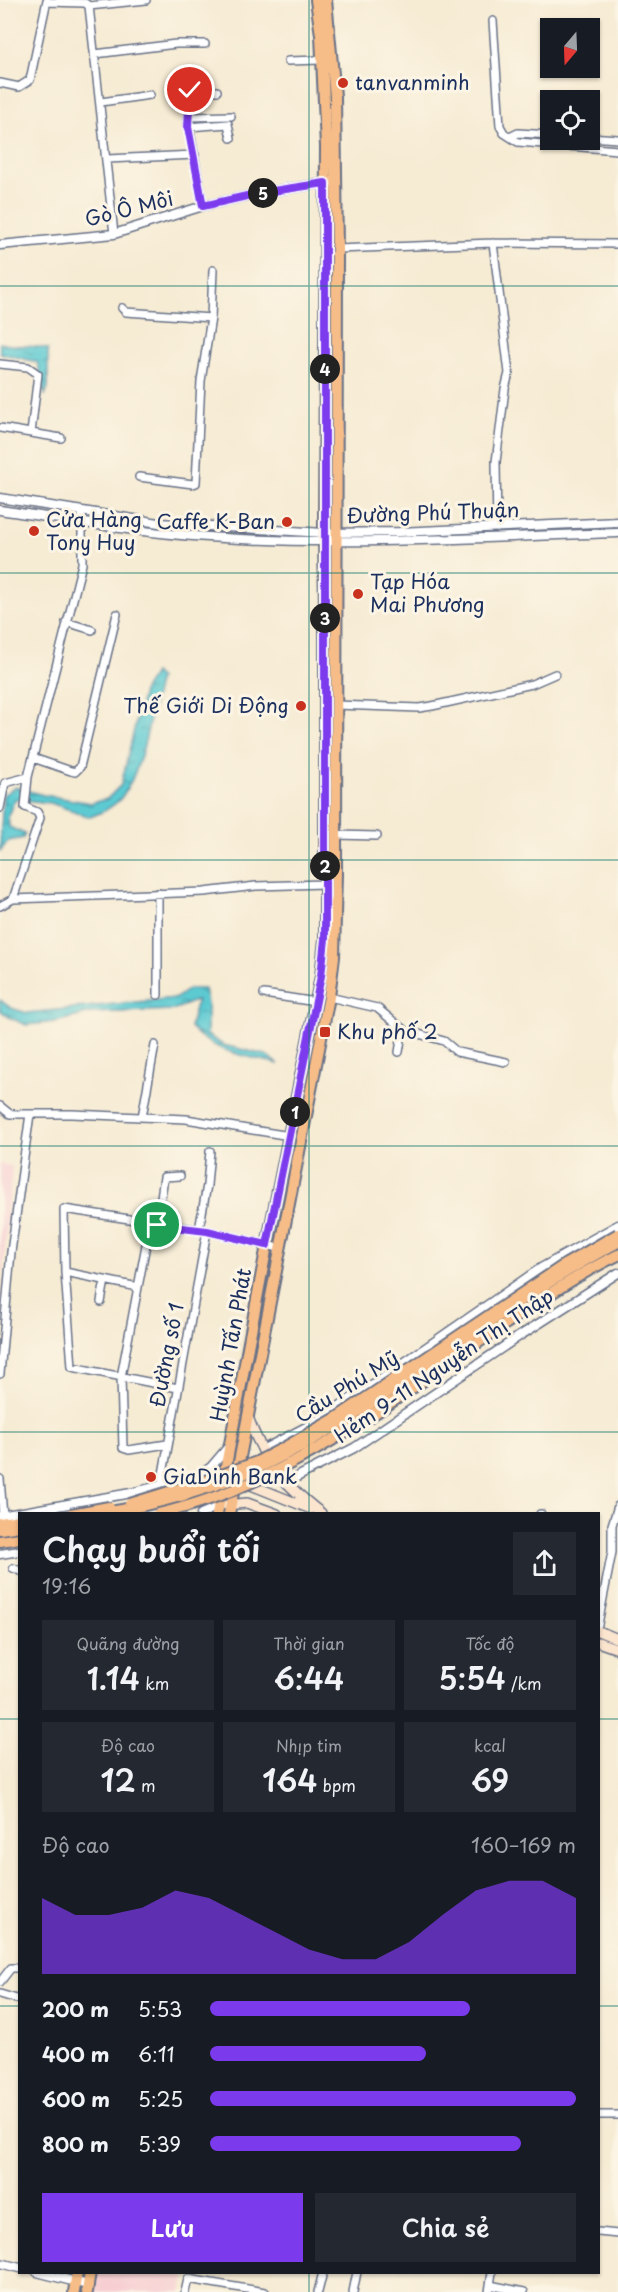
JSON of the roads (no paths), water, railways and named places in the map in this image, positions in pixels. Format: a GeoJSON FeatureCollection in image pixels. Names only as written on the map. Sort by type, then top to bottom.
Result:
{"type":"FeatureCollection","features":[{"type":"Feature","properties":{"kind":"main road","name":"Huỳnh Tấn Phát"},"geometry":{"type":"LineString","coordinates":[[229,1509],[231,1444],[242,1412],[267,1245],[290,1136],[300,1114],[329,997],[333,957],[324,709],[337,249],[326,147],[321,35],[316,0]]}},
{"type":"Feature","properties":{"kind":"main road","name":"Huỳnh Tấn Phát"},"geometry":{"type":"LineString","coordinates":[[217,1510],[229,1478],[279,1248],[324,955],[329,877],[336,835],[336,705],[329,538],[330,182],[335,96],[326,0]]}},
{"type":"Feature","properties":{"kind":"main road"},"geometry":{"type":"LineString","coordinates":[[323,95],[335,96]]}},
{"type":"Feature","properties":{"kind":"main road"},"geometry":{"type":"LineString","coordinates":[[324,709],[336,705]]}},
{"type":"Feature","properties":{"kind":"main road","name":"Cầu Phú Mỹ"},"geometry":{"type":"LineString","coordinates":[[82,1512],[138,1502],[257,1462],[338,1416],[566,1264],[618,1234]]}},
{"type":"Feature","properties":{"kind":"main road","name":"Cầu Phú Mỹ"},"geometry":{"type":"LineString","coordinates":[[110,1512],[188,1494],[228,1480],[282,1456],[348,1418],[551,1281],[618,1242]]}},
{"type":"Feature","properties":{"kind":"main road","name":"Cầu Phú Mỹ"},"geometry":{"type":"LineString","coordinates":[[164,1512],[239,1488],[312,1452],[355,1426],[556,1290],[618,1256]]}},
{"type":"Feature","properties":{"kind":"main road","name":"Cầu Phú Mỹ"},"geometry":{"type":"LineString","coordinates":[[179,1512],[274,1477],[356,1430],[573,1282],[618,1256]]}},
{"type":"Feature","properties":{"kind":"main road"},"geometry":{"type":"LineString","coordinates":[[242,1412],[257,1443],[285,1483],[320,1512]]}},
{"type":"Feature","properties":{"kind":"main road"},"geometry":{"type":"LineString","coordinates":[[229,1478],[258,1487],[319,1512]]}},
{"type":"Feature","properties":{"kind":"main road"},"geometry":{"type":"LineString","coordinates":[[217,1510],[247,1503],[263,1512]]}},
{"type":"Feature","properties":{"kind":"main road"},"geometry":{"type":"LineString","coordinates":[[1,1518],[18,1520]]}},
{"type":"Feature","properties":{"kind":"main road"},"geometry":{"type":"LineString","coordinates":[[0,1529],[18,1526]]}},
{"type":"Feature","properties":{"kind":"main road"},"geometry":{"type":"LineString","coordinates":[[0,1543],[18,1540]]}},
{"type":"Feature","properties":{"kind":"main road"},"geometry":{"type":"LineString","coordinates":[[600,1632],[618,1639]]}},
{"type":"Feature","properties":{"kind":"main road"},"geometry":{"type":"LineString","coordinates":[[600,1643],[618,1649]]}},
{"type":"Feature","properties":{"kind":"main road"},"geometry":{"type":"LineString","coordinates":[[88,2289],[90,2274]]}},
{"type":"Feature","properties":{"kind":"street"},"geometry":{"type":"LineString","coordinates":[[0,83],[19,87],[30,80],[47,1],[85,3],[89,6],[146,0]]}},
{"type":"Feature","properties":{"kind":"street"},"geometry":{"type":"LineString","coordinates":[[89,6],[114,234]]}},
{"type":"Feature","properties":{"kind":"street"},"geometry":{"type":"LineString","coordinates":[[493,21],[500,126],[504,133],[518,142],[618,150]]}},
{"type":"Feature","properties":{"kind":"street"},"geometry":{"type":"LineString","coordinates":[[95,54],[176,44],[205,44]]}},
{"type":"Feature","properties":{"kind":"street"},"geometry":{"type":"LineString","coordinates":[[288,61],[321,60]]}},
{"type":"Feature","properties":{"kind":"street"},"geometry":{"type":"LineString","coordinates":[[203,206],[188,127],[190,90],[217,91]]}},
{"type":"Feature","properties":{"kind":"street"},"geometry":{"type":"LineString","coordinates":[[100,102],[150,95]]}},
{"type":"Feature","properties":{"kind":"street"},"geometry":{"type":"LineString","coordinates":[[190,117],[231,116]]}},
{"type":"Feature","properties":{"kind":"street"},"geometry":{"type":"LineString","coordinates":[[188,127],[228,124],[231,138]]}},
{"type":"Feature","properties":{"kind":"street"},"geometry":{"type":"LineString","coordinates":[[510,137],[518,133],[540,134]]}},
{"type":"Feature","properties":{"kind":"street"},"geometry":{"type":"LineString","coordinates":[[600,138],[618,139]]}},
{"type":"Feature","properties":{"kind":"street"},"geometry":{"type":"LineString","coordinates":[[107,159],[195,155]]}},
{"type":"Feature","properties":{"kind":"street","name":"Gò Ô Môi"},"geometry":{"type":"LineString","coordinates":[[0,245],[114,234],[203,206],[260,193],[330,182]]}},
{"type":"Feature","properties":{"kind":"street"},"geometry":{"type":"LineString","coordinates":[[337,249],[493,243],[618,244]]}},
{"type":"Feature","properties":{"kind":"street"},"geometry":{"type":"LineString","coordinates":[[493,243],[509,373],[496,462],[497,528]]}},
{"type":"Feature","properties":{"kind":"street"},"geometry":{"type":"LineString","coordinates":[[139,477],[196,483],[201,381],[211,318],[213,270]]}},
{"type":"Feature","properties":{"kind":"street"},"geometry":{"type":"LineString","coordinates":[[122,308],[126,312],[211,318]]}},
{"type":"Feature","properties":{"kind":"street"},"geometry":{"type":"LineString","coordinates":[[0,364],[28,367],[38,374],[31,433]]}},
{"type":"Feature","properties":{"kind":"street"},"geometry":{"type":"LineString","coordinates":[[0,428],[61,438]]}},
{"type":"Feature","properties":{"kind":"street","name":"Đường Phú Thuận"},"geometry":{"type":"LineString","coordinates":[[0,498],[159,523],[329,538],[618,522]]}},
{"type":"Feature","properties":{"kind":"street","name":"Đường Phú Thuận"},"geometry":{"type":"LineString","coordinates":[[0,510],[158,533],[209,537],[329,538],[618,533]]}},
{"type":"Feature","properties":{"kind":"street"},"geometry":{"type":"LineString","coordinates":[[13,899],[40,818],[37,812],[25,807],[25,801],[33,758],[82,564],[82,511]]}},
{"type":"Feature","properties":{"kind":"street"},"geometry":{"type":"LineString","coordinates":[[33,758],[75,772],[80,767],[117,614]]}},
{"type":"Feature","properties":{"kind":"street"},"geometry":{"type":"LineString","coordinates":[[66,622],[92,630]]}},
{"type":"Feature","properties":{"kind":"street"},"geometry":{"type":"LineString","coordinates":[[336,705],[419,708],[532,684],[555,674]]}},
{"type":"Feature","properties":{"kind":"street"},"geometry":{"type":"LineString","coordinates":[[0,808],[5,783],[28,780]]}},
{"type":"Feature","properties":{"kind":"street"},"geometry":{"type":"LineString","coordinates":[[336,835],[377,836]]}},
{"type":"Feature","properties":{"kind":"street"},"geometry":{"type":"LineString","coordinates":[[0,906],[13,899],[204,892],[329,877]]}},
{"type":"Feature","properties":{"kind":"street"},"geometry":{"type":"LineString","coordinates":[[158,893],[158,995]]}},
{"type":"Feature","properties":{"kind":"street"},"geometry":{"type":"LineString","coordinates":[[264,994],[316,1002]]}},
{"type":"Feature","properties":{"kind":"street"},"geometry":{"type":"LineString","coordinates":[[329,997],[377,1008],[403,1028],[444,1041],[466,1056],[506,1062]]}},
{"type":"Feature","properties":{"kind":"street"},"geometry":{"type":"LineString","coordinates":[[399,1052],[403,1028]]}},
{"type":"Feature","properties":{"kind":"street"},"geometry":{"type":"LineString","coordinates":[[142,1117],[154,1045]]}},
{"type":"Feature","properties":{"kind":"street"},"geometry":{"type":"LineString","coordinates":[[0,1106],[10,1114],[186,1119],[290,1136]]}},
{"type":"Feature","properties":{"kind":"street"},"geometry":{"type":"LineString","coordinates":[[0,1374],[11,1252],[30,1114]]}},
{"type":"Feature","properties":{"kind":"street"},"geometry":{"type":"LineString","coordinates":[[199,1230],[210,1151]]}},
{"type":"Feature","properties":{"kind":"street"},"geometry":{"type":"LineString","coordinates":[[167,1444],[129,1450],[123,1448],[121,1377],[138,1287],[164,1178],[180,1176]]}},
{"type":"Feature","properties":{"kind":"street"},"geometry":{"type":"LineString","coordinates":[[178,1388],[72,1367],[65,1272],[64,1209],[207,1231],[279,1248]]}},
{"type":"Feature","properties":{"kind":"street"},"geometry":{"type":"LineString","coordinates":[[262,1450],[322,1418],[541,1268],[618,1225]]}},
{"type":"Feature","properties":{"kind":"street","name":"Đường số 1"},"geometry":{"type":"LineString","coordinates":[[161,1485],[207,1231]]}},
{"type":"Feature","properties":{"kind":"street"},"geometry":{"type":"LineString","coordinates":[[65,1272],[138,1287]]}},
{"type":"Feature","properties":{"kind":"street","name":"Hẻm 9-11 Nguyễn Thị Thập"},"geometry":{"type":"LineString","coordinates":[[285,1483],[354,1448],[521,1335],[618,1273]]}},
{"type":"Feature","properties":{"kind":"street"},"geometry":{"type":"LineString","coordinates":[[100,1302],[105,1280]]}},
{"type":"Feature","properties":{"kind":"street"},"geometry":{"type":"LineString","coordinates":[[199,1476],[211,1467],[231,1444]]}},
{"type":"Feature","properties":{"kind":"street"},"geometry":{"type":"LineString","coordinates":[[32,1512],[131,1493],[199,1476],[229,1478]]}},
{"type":"Feature","properties":{"kind":"street"},"geometry":{"type":"LineString","coordinates":[[0,1479],[1,1518],[18,1515]]}},
{"type":"Feature","properties":{"kind":"street"},"geometry":{"type":"LineString","coordinates":[[600,1614],[612,1552],[612,1525],[618,1506]]}},
{"type":"Feature","properties":{"kind":"street"},"geometry":{"type":"LineString","coordinates":[[0,1554],[18,1551]]}},
{"type":"Feature","properties":{"kind":"street"},"geometry":{"type":"LineString","coordinates":[[0,1982],[11,1968],[18,1968]]}},
{"type":"Feature","properties":{"kind":"street"},"geometry":{"type":"LineString","coordinates":[[0,1994],[18,1999]]}},
{"type":"Feature","properties":{"kind":"street"},"geometry":{"type":"LineString","coordinates":[[600,2115],[618,2115]]}},
{"type":"Feature","properties":{"kind":"street"},"geometry":{"type":"LineString","coordinates":[[600,2232],[618,2234]]}},
{"type":"Feature","properties":{"kind":"street"},"geometry":{"type":"LineString","coordinates":[[0,2263],[18,2268]]}},
{"type":"Feature","properties":{"kind":"street"},"geometry":{"type":"LineString","coordinates":[[45,2274],[76,2282],[88,2289]]}},
{"type":"Feature","properties":{"kind":"street"},"geometry":{"type":"LineString","coordinates":[[318,2292],[322,2274]]}},
{"type":"Feature","properties":{"kind":"street"},"geometry":{"type":"LineString","coordinates":[[353,2292],[357,2274]]}},
{"type":"Feature","properties":{"kind":"street"},"geometry":{"type":"LineString","coordinates":[[492,2274],[490,2289],[524,2292]]}},
{"type":"Feature","properties":{"kind":"street"},"geometry":{"type":"LineString","coordinates":[[185,2292],[188,2279],[265,2292]]}},
{"type":"Feature","properties":{"kind":"water"},"geometry":{"type":"Polygon","coordinates":[[[0,343],[48,349],[48,387],[45,395],[37,362],[0,353],[0,343]]]}},
{"type":"Feature","properties":{"kind":"water"},"geometry":{"type":"Polygon","coordinates":[[[154,673],[159,678],[141,756],[136,771],[121,798],[107,809],[90,817],[51,803],[15,799],[8,815],[9,827],[25,834],[23,838],[8,841],[0,851],[3,795],[15,787],[43,795],[91,803],[107,799],[121,785],[143,692],[154,673]]]}},
{"type":"Feature","properties":{"kind":"water"},"geometry":{"type":"Polygon","coordinates":[[[189,989],[204,989],[207,1003],[207,1035],[223,1045],[266,1055],[279,1064],[231,1052],[199,1036],[190,1027],[197,1000],[173,1010],[91,1013],[55,1022],[26,1025],[0,1010],[0,1000],[11,1008],[27,1013],[176,998],[189,989]]]}},
{"type":"Feature","properties":{"kind":"place","name":"tanvanminh"},"geometry":{"type":"Point","coordinates":[343,83]}},
{"type":"Feature","properties":{"kind":"place","name":"Caffe K-Ban"},"geometry":{"type":"Point","coordinates":[287,522]}},
{"type":"Feature","properties":{"kind":"place","name":"Cửa Hàng Tony Huy"},"geometry":{"type":"Point","coordinates":[34,531]}},
{"type":"Feature","properties":{"kind":"place","name":"Tạp Hóa Mai Phương"},"geometry":{"type":"Point","coordinates":[358,594]}},
{"type":"Feature","properties":{"kind":"place","name":"Thế Giới Di Động"},"geometry":{"type":"Point","coordinates":[301,706]}},
{"type":"Feature","properties":{"kind":"place","name":"Khu phố 2"},"geometry":{"type":"Point","coordinates":[325,1032]}},
{"type":"Feature","properties":{"kind":"place","name":"GiaDinh Bank"},"geometry":{"type":"Point","coordinates":[151,1477]}}]}
